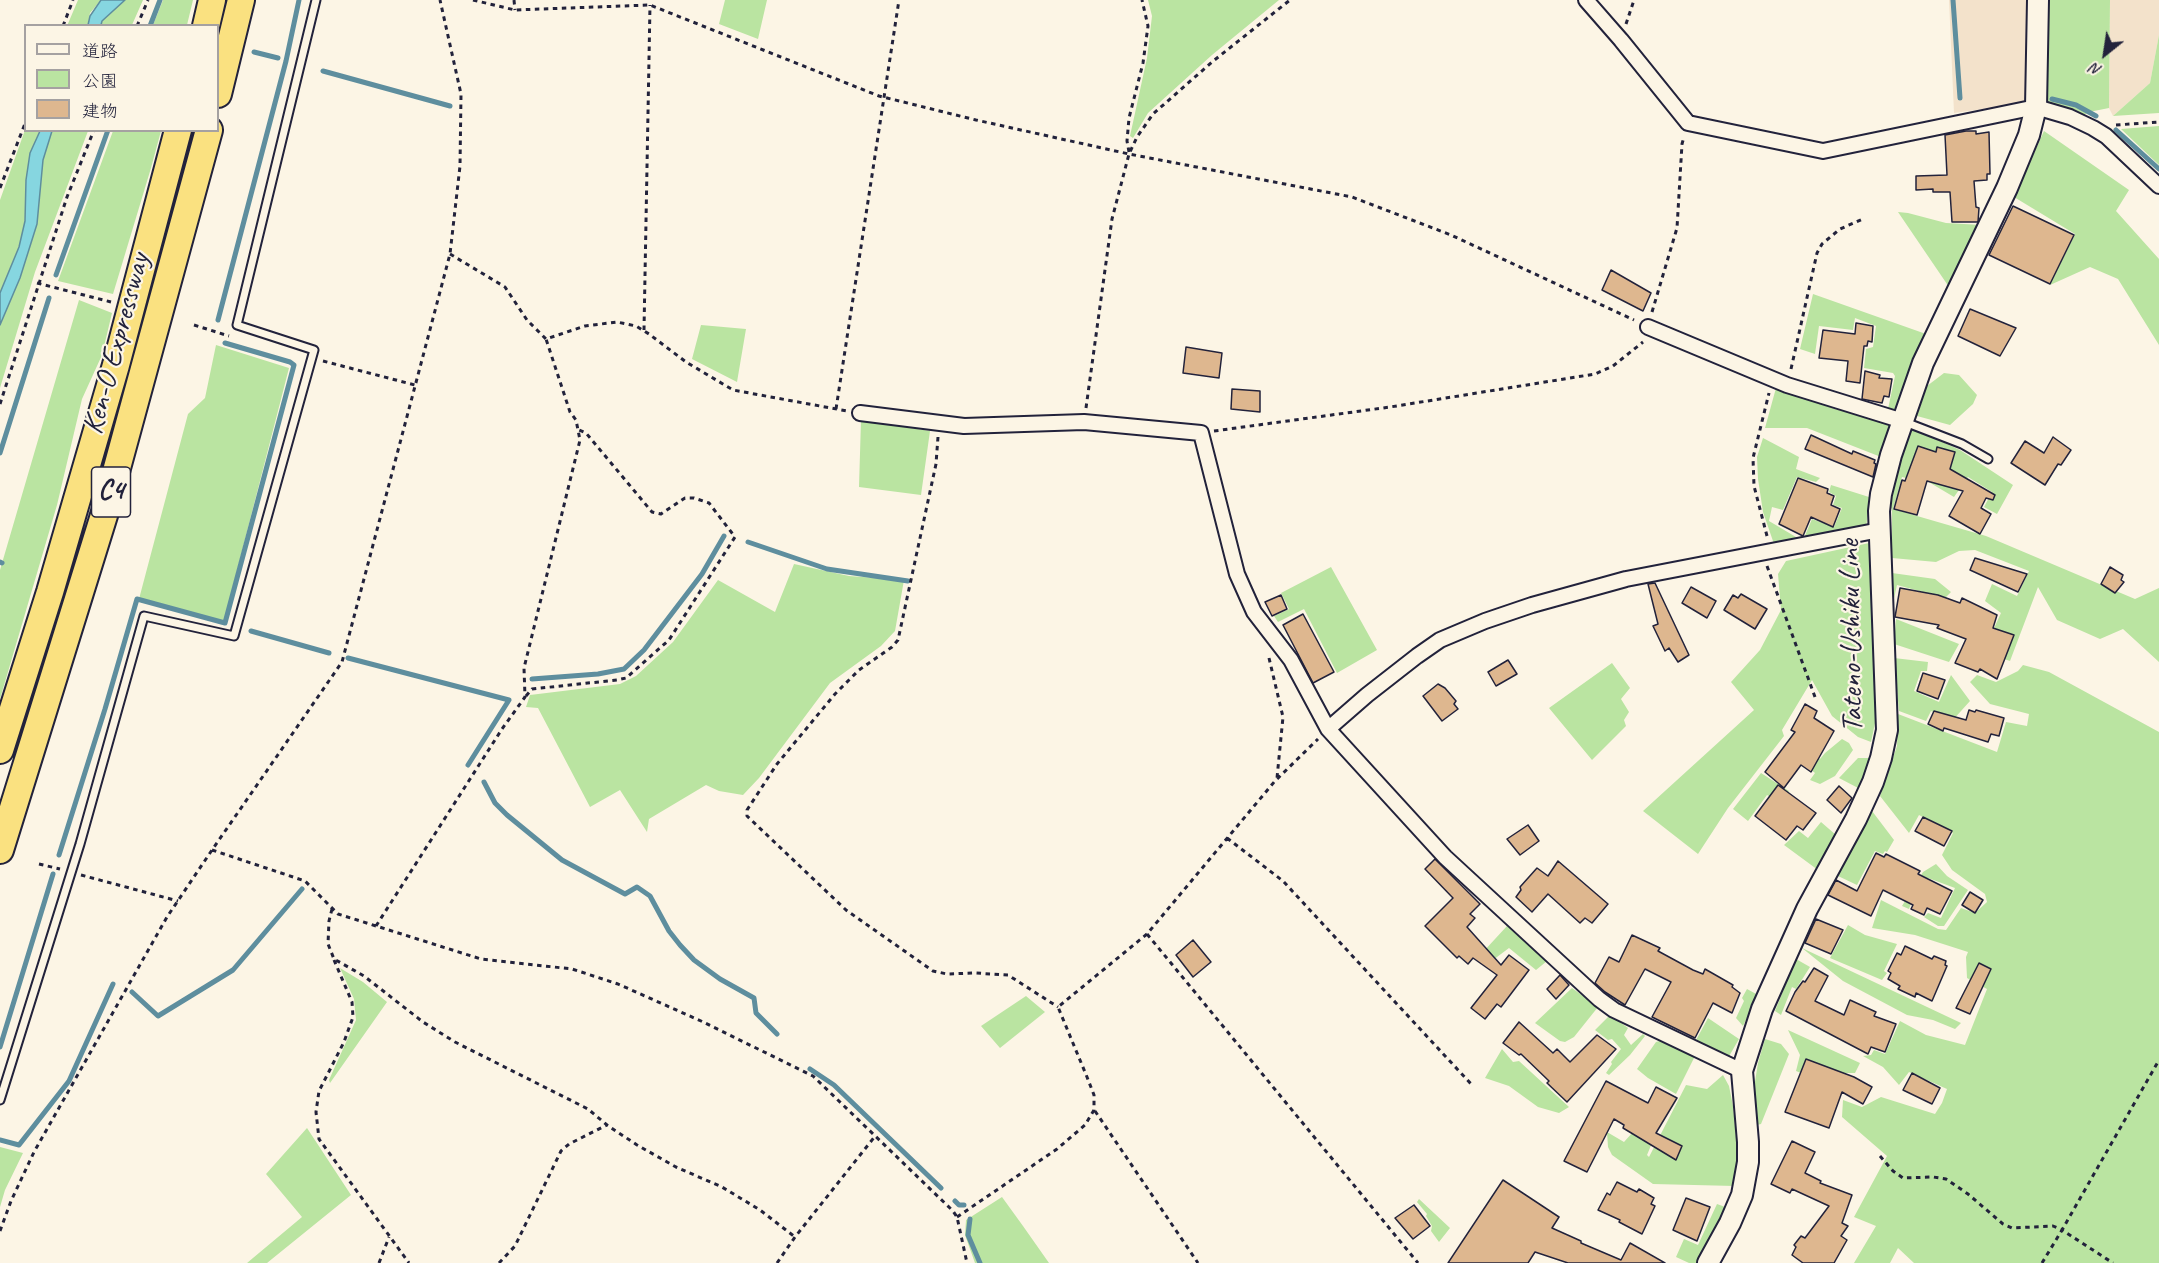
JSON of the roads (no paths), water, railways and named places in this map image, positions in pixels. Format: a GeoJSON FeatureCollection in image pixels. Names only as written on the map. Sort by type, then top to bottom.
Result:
{"type":"FeatureCollection","features":[{"type":"Feature","properties":{"kind":"highway"},"geometry":{"type":"LineString","coordinates":[[206,24],[212,0]]}},
{"type":"Feature","properties":{"kind":"highway"},"geometry":{"type":"LineString","coordinates":[[219,90],[241,0]]}},
{"type":"Feature","properties":{"kind":"highway","name":"Ken-O Expressway"},"geometry":{"type":"LineString","coordinates":[[0,750],[50,592],[116,365],[177,132]]}},
{"type":"Feature","properties":{"kind":"highway","name":"Ken-O Expressway"},"geometry":{"type":"LineString","coordinates":[[0,850],[105,512],[208,132]]}},
{"type":"Feature","properties":{"kind":"main road","name":"Tateno-Ushiku Line"},"geometry":{"type":"LineString","coordinates":[[1708,1263],[1743,1195],[1748,1142],[1742,1071],[1764,1005],[1808,909],[1874,782],[1881,758],[1887,730],[1880,530],[1881,494],[1923,363],[2007,188],[2029,135],[2036,107],[2038,0]]}},
{"type":"Feature","properties":{"kind":"street"},"geometry":{"type":"LineString","coordinates":[[1586,0],[1688,123],[1822,151],[2036,107],[2070,117],[2106,136],[2159,186]]}},
{"type":"Feature","properties":{"kind":"street"},"geometry":{"type":"LineString","coordinates":[[1651,328],[1786,386],[1903,421]]}},
{"type":"Feature","properties":{"kind":"street"},"geometry":{"type":"LineString","coordinates":[[860,413],[963,426],[1084,422],[1201,433],[1237,574],[1254,612],[1291,660],[1328,729],[1445,857],[1599,999],[1614,1010],[1742,1071]]}},
{"type":"Feature","properties":{"kind":"street"},"geometry":{"type":"LineString","coordinates":[[1328,729],[1367,695],[1440,640],[1485,621],[1532,605],[1626,579],[1880,530]]}},
{"type":"Feature","properties":{"kind":"lane"},"geometry":{"type":"LineString","coordinates":[[0,1100],[71,872],[144,616],[234,636],[314,350],[237,325],[316,0]]}},
{"type":"Feature","properties":{"kind":"lane"},"geometry":{"type":"LineString","coordinates":[[1903,421],[1962,444],[1988,459]]}},
{"type":"Feature","properties":{"kind":"water"},"geometry":{"type":"Polygon","coordinates":[[[101,0],[125,0],[101,24],[88,24],[90,16],[101,0]]]}},
{"type":"Feature","properties":{"kind":"water"},"geometry":{"type":"Polygon","coordinates":[[[40,132],[52,132],[43,160],[37,224],[20,278],[0,325],[0,293],[19,247],[25,221],[26,180],[30,153],[40,132]]]}},
{"type":"Feature","properties":{"kind":"waterway"},"geometry":{"type":"LineString","coordinates":[[151,24],[160,0]]}},
{"type":"Feature","properties":{"kind":"waterway"},"geometry":{"type":"LineString","coordinates":[[218,320],[286,61],[299,0]]}},
{"type":"Feature","properties":{"kind":"waterway"},"geometry":{"type":"LineString","coordinates":[[1953,0],[1960,98]]}},
{"type":"Feature","properties":{"kind":"waterway"},"geometry":{"type":"LineString","coordinates":[[254,52],[278,58]]}},
{"type":"Feature","properties":{"kind":"waterway"},"geometry":{"type":"LineString","coordinates":[[323,71],[450,106]]}},
{"type":"Feature","properties":{"kind":"waterway"},"geometry":{"type":"LineString","coordinates":[[2052,99],[2076,105],[2096,116]]}},
{"type":"Feature","properties":{"kind":"waterway"},"geometry":{"type":"LineString","coordinates":[[2116,130],[2159,169]]}},
{"type":"Feature","properties":{"kind":"waterway"},"geometry":{"type":"LineString","coordinates":[[56,275],[107,132]]}},
{"type":"Feature","properties":{"kind":"waterway"},"geometry":{"type":"LineString","coordinates":[[0,453],[49,298]]}},
{"type":"Feature","properties":{"kind":"waterway"},"geometry":{"type":"LineString","coordinates":[[59,855],[137,599],[225,623],[294,365],[225,343]]}},
{"type":"Feature","properties":{"kind":"waterway"},"geometry":{"type":"LineString","coordinates":[[532,679],[598,674],[624,669],[644,650],[702,574],[724,536]]}},
{"type":"Feature","properties":{"kind":"waterway"},"geometry":{"type":"LineString","coordinates":[[748,542],[827,569],[908,581]]}},
{"type":"Feature","properties":{"kind":"waterway"},"geometry":{"type":"LineString","coordinates":[[251,631],[329,653]]}},
{"type":"Feature","properties":{"kind":"waterway"},"geometry":{"type":"LineString","coordinates":[[348,658],[509,700],[468,765]]}},
{"type":"Feature","properties":{"kind":"waterway"},"geometry":{"type":"LineString","coordinates":[[484,782],[495,803],[562,860],[625,894],[637,887],[650,896],[669,931],[680,945],[694,960],[720,979],[754,998],[756,1013],[777,1034]]}},
{"type":"Feature","properties":{"kind":"waterway"},"geometry":{"type":"LineString","coordinates":[[0,1047],[53,874]]}},
{"type":"Feature","properties":{"kind":"waterway"},"geometry":{"type":"LineString","coordinates":[[132,992],[158,1016],[233,970],[302,889]]}},
{"type":"Feature","properties":{"kind":"waterway"},"geometry":{"type":"LineString","coordinates":[[0,1140],[19,1145],[69,1081],[113,984]]}},
{"type":"Feature","properties":{"kind":"waterway"},"geometry":{"type":"LineString","coordinates":[[810,1069],[834,1085],[941,1188]]}},
{"type":"Feature","properties":{"kind":"waterway"},"geometry":{"type":"LineString","coordinates":[[955,1201],[959,1205],[964,1205]]}},
{"type":"Feature","properties":{"kind":"waterway"},"geometry":{"type":"LineString","coordinates":[[970,1219],[968,1235],[980,1263]]}}]}
